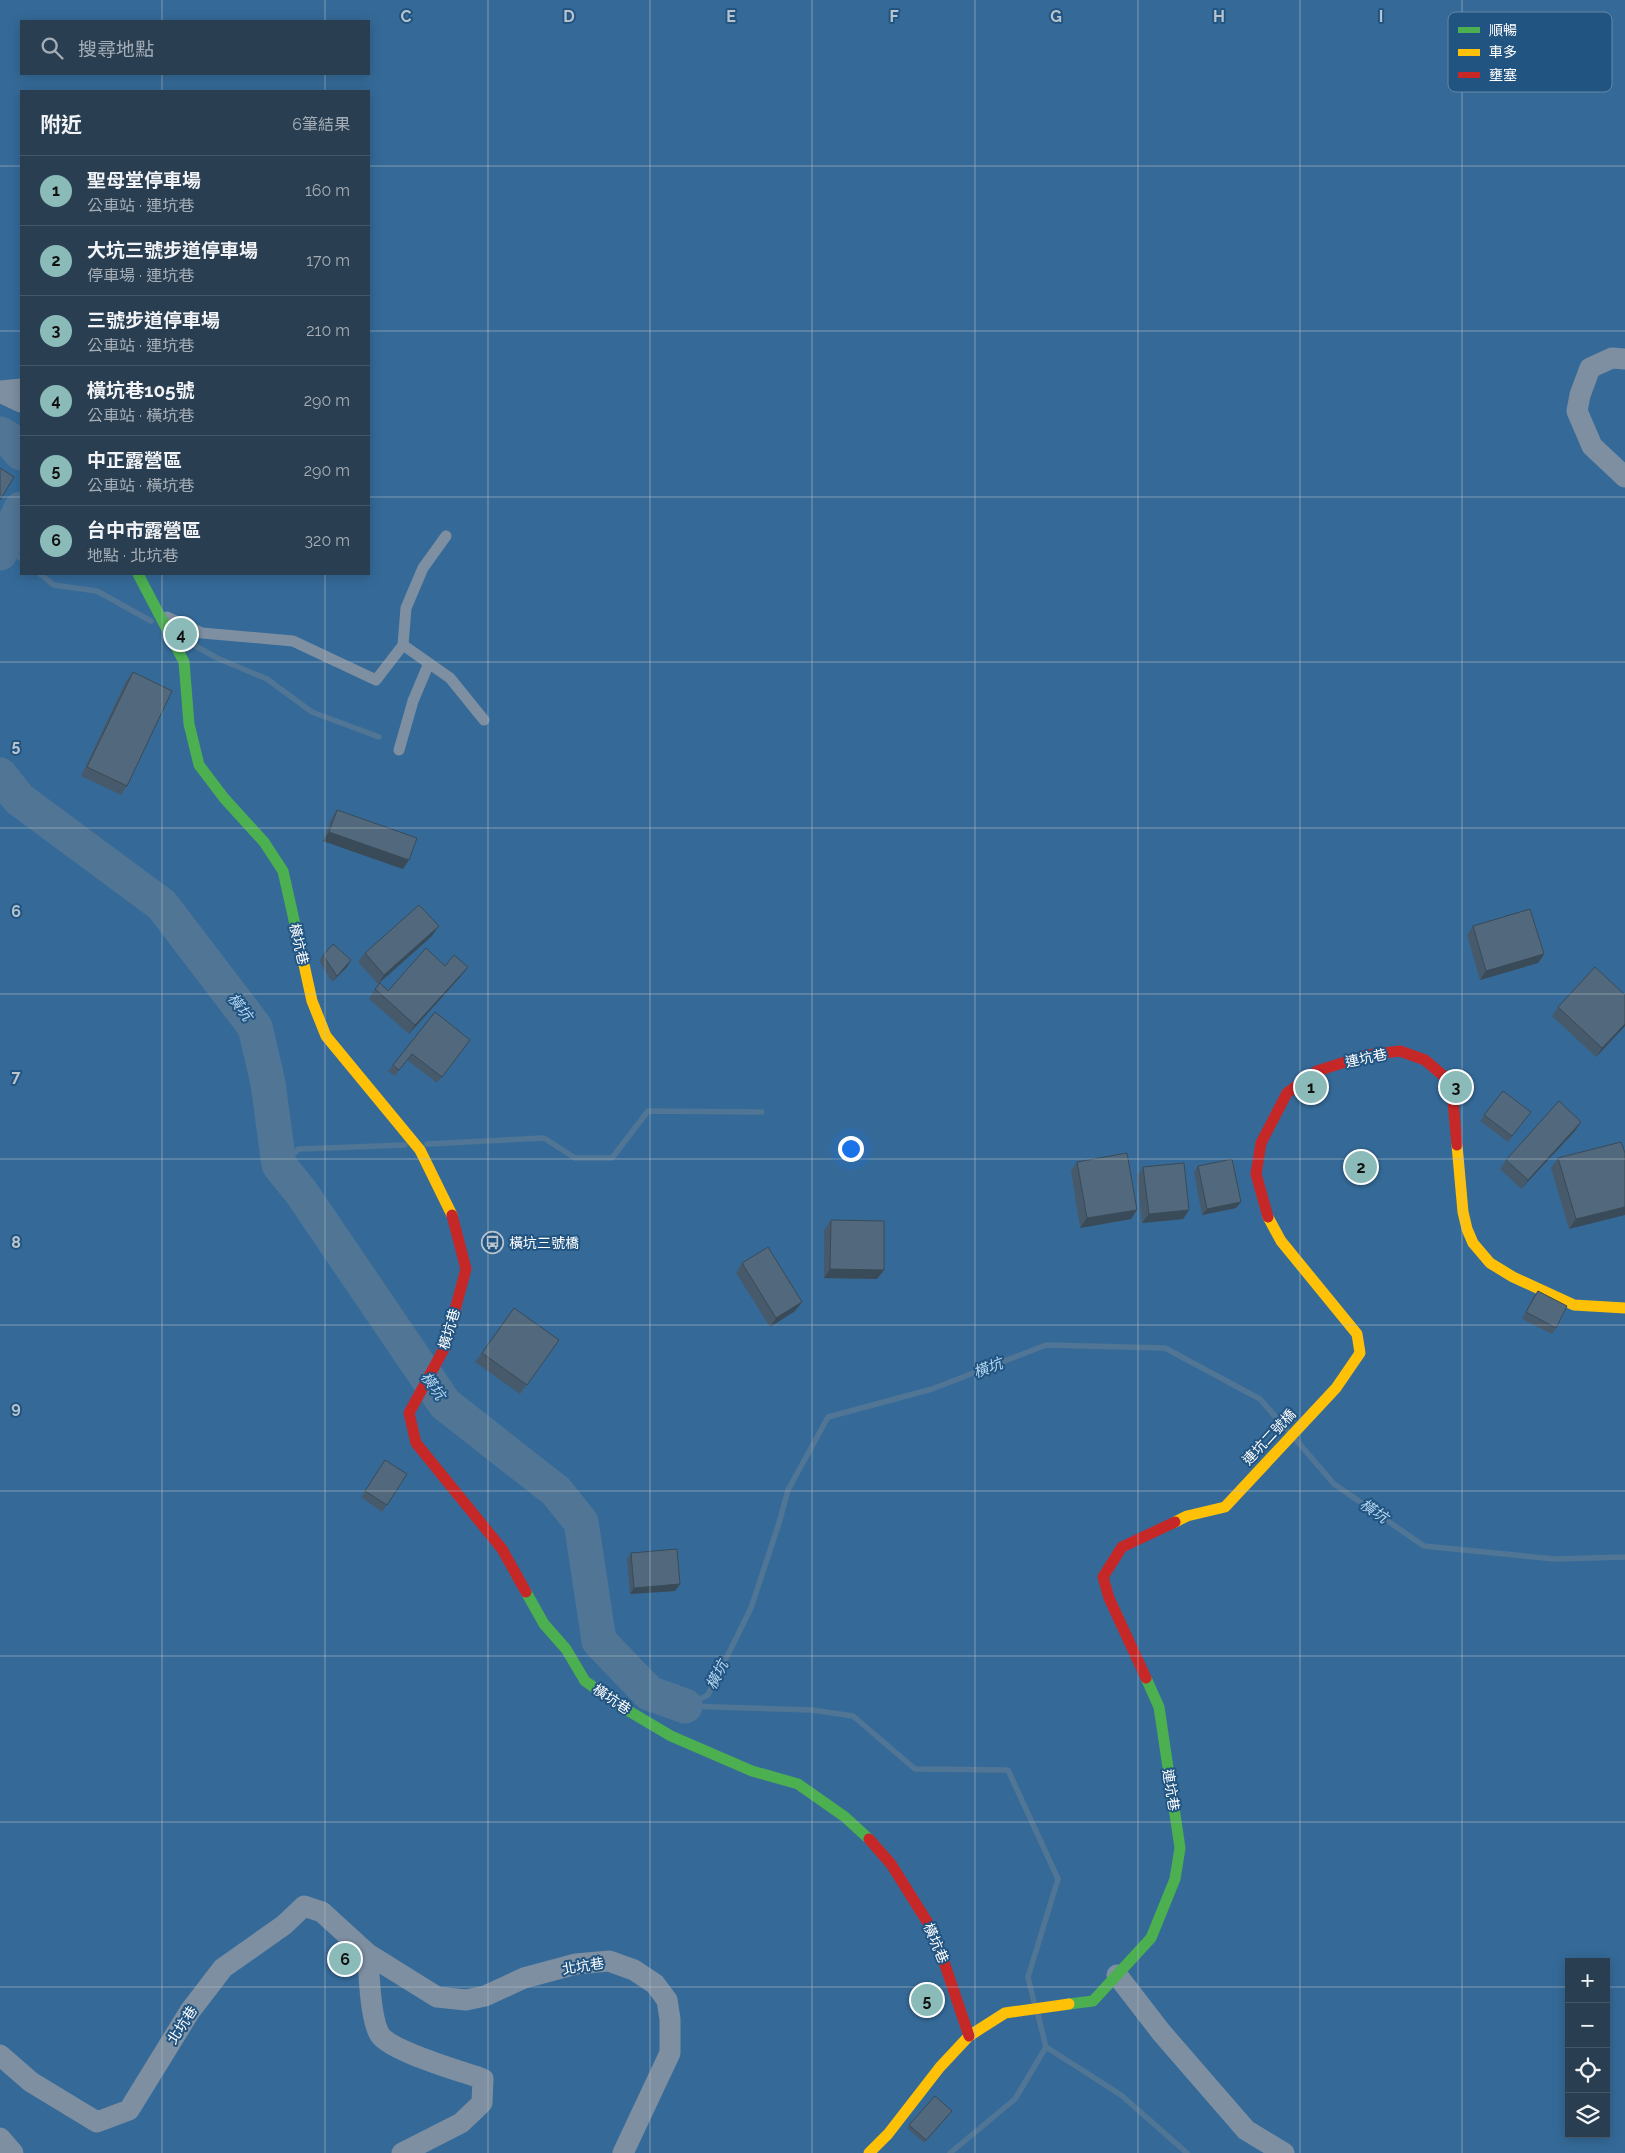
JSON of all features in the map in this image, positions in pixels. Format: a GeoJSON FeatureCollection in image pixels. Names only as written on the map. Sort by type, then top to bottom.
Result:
{"type":"FeatureCollection","features":[{"type":"Feature","properties":{"kind":"street"},"geometry":{"type":"LineString","coordinates":[[1625,360],[1612,358],[1590,368],[1580,395],[1577,411],[1592,446],[1625,477]]}},
{"type":"Feature","properties":{"kind":"street"},"geometry":{"type":"LineString","coordinates":[[0,392],[20,402]]}},
{"type":"Feature","properties":{"kind":"street","name":"橫坑巷"},"geometry":{"type":"LineString","coordinates":[[139,575],[184,662],[189,724],[200,765],[224,798],[264,842],[283,871],[312,1001],[326,1036],[420,1150],[454,1221],[466,1270],[446,1348],[409,1413],[416,1443],[502,1549],[544,1624],[566,1649],[585,1681],[627,1710],[671,1736],[752,1771],[798,1784],[845,1817],[874,1844],[891,1864],[928,1923],[943,1959],[969,2036]]}},
{"type":"Feature","properties":{"kind":"street","name":"連坑巷"},"geometry":{"type":"LineString","coordinates":[[1336,1388],[1360,1353],[1357,1334],[1280,1241],[1267,1215],[1256,1174],[1261,1143],[1287,1093],[1317,1071],[1368,1055],[1400,1051],[1425,1060],[1446,1078],[1452,1102],[1466,1226],[1472,1243],[1484,1260],[1506,1274],[1578,1306],[1625,1308]]}},
{"type":"Feature","properties":{"kind":"street","name":"連坑二號橋"},"geometry":{"type":"LineString","coordinates":[[1225,1507],[1336,1388]]}},
{"type":"Feature","properties":{"kind":"street","name":"連坑巷"},"geometry":{"type":"LineString","coordinates":[[969,2036],[1005,2013],[1093,2001],[1151,1938],[1175,1879],[1180,1848],[1159,1707],[1109,1598],[1103,1577],[1122,1547],[1187,1516],[1225,1507]]}},
{"type":"Feature","properties":{"kind":"street","name":"北坑巷"},"geometry":{"type":"LineString","coordinates":[[0,2054],[31,2082],[97,2122],[129,2110],[190,2011],[223,1968],[284,1926],[304,1906],[322,1912],[368,1954],[437,1997],[466,2000],[485,1996],[524,1978],[576,1964],[609,1961],[634,1970],[655,1984],[667,2000],[670,2019],[670,2053],[622,2153]]}},
{"type":"Feature","properties":{"kind":"street"},"geometry":{"type":"LineString","coordinates":[[368,1954],[371,2003],[380,2035],[407,2053],[483,2079],[482,2103],[461,2123],[402,2153]]}},
{"type":"Feature","properties":{"kind":"street"},"geometry":{"type":"LineString","coordinates":[[1117,1975],[1161,2032],[1246,2130],[1284,2153]]}},
{"type":"Feature","properties":{"kind":"street"},"geometry":{"type":"LineString","coordinates":[[869,2153],[888,2134],[940,2066],[969,2036]]}},
{"type":"Feature","properties":{"kind":"street"},"geometry":{"type":"LineString","coordinates":[[0,2138],[13,2153]]}},
{"type":"Feature","properties":{"kind":"lane"},"geometry":{"type":"LineString","coordinates":[[0,386],[20,384]]}},
{"type":"Feature","properties":{"kind":"lane"},"geometry":{"type":"LineString","coordinates":[[160,614],[202,633],[293,641],[376,680],[403,645],[406,608],[423,568],[446,536]]}},
{"type":"Feature","properties":{"kind":"lane"},"geometry":{"type":"LineString","coordinates":[[403,645],[450,678],[484,720]]}},
{"type":"Feature","properties":{"kind":"lane"},"geometry":{"type":"LineString","coordinates":[[399,750],[413,701],[429,663]]}},
{"type":"Feature","properties":{"kind":"shaded area"},"geometry":{"type":"Polygon","coordinates":[[[0,0],[1625,0],[1625,2153],[0,2153],[0,0]]]}},
{"type":"Feature","properties":{"kind":"building"},"geometry":{"type":"Polygon","coordinates":[[[0,468],[14,477],[0,500],[0,468]]]}},
{"type":"Feature","properties":{"kind":"building"},"geometry":{"type":"Polygon","coordinates":[[[133,672],[172,691],[127,786],[87,767],[133,672]]]}},
{"type":"Feature","properties":{"kind":"building"},"geometry":{"type":"Polygon","coordinates":[[[337,810],[417,838],[409,860],[329,832],[337,810]]]}},
{"type":"Feature","properties":{"kind":"building"},"geometry":{"type":"Polygon","coordinates":[[[419,905],[439,926],[384,975],[365,953],[419,905]]]}},
{"type":"Feature","properties":{"kind":"building"},"geometry":{"type":"Polygon","coordinates":[[[1530,909],[1544,954],[1486,971],[1473,926],[1530,909]]]}},
{"type":"Feature","properties":{"kind":"building"},"geometry":{"type":"Polygon","coordinates":[[[333,944],[351,960],[337,976],[323,955],[333,944]]]}},
{"type":"Feature","properties":{"kind":"building"},"geometry":{"type":"Polygon","coordinates":[[[426,948],[445,966],[454,955],[468,967],[415,1025],[375,989],[380,983],[388,991],[426,948]]]}},
{"type":"Feature","properties":{"kind":"building"},"geometry":{"type":"Polygon","coordinates":[[[1595,967],[1625,995],[1625,1024],[1602,1048],[1558,1007],[1595,967]]]}},
{"type":"Feature","properties":{"kind":"building"},"geometry":{"type":"Polygon","coordinates":[[[435,1012],[470,1040],[442,1077],[412,1054],[399,1070],[393,1065],[435,1012]]]}},
{"type":"Feature","properties":{"kind":"building"},"geometry":{"type":"Polygon","coordinates":[[[1503,1091],[1531,1112],[1512,1136],[1484,1115],[1503,1091]]]}},
{"type":"Feature","properties":{"kind":"building"},"geometry":{"type":"Polygon","coordinates":[[[1559,1101],[1581,1122],[1528,1180],[1506,1160],[1559,1101]]]}},
{"type":"Feature","properties":{"kind":"building"},"geometry":{"type":"Polygon","coordinates":[[[1621,1142],[1625,1153],[1625,1207],[1576,1219],[1558,1158],[1621,1142]]]}},
{"type":"Feature","properties":{"kind":"building"},"geometry":{"type":"Polygon","coordinates":[[[1127,1153],[1137,1210],[1087,1218],[1077,1162],[1127,1153]]]}},
{"type":"Feature","properties":{"kind":"building"},"geometry":{"type":"Polygon","coordinates":[[[1232,1159],[1241,1202],[1207,1209],[1198,1166],[1232,1159]]]}},
{"type":"Feature","properties":{"kind":"building"},"geometry":{"type":"Polygon","coordinates":[[[1184,1163],[1189,1210],[1149,1214],[1143,1167],[1184,1163]]]}},
{"type":"Feature","properties":{"kind":"building"},"geometry":{"type":"Polygon","coordinates":[[[831,1220],[884,1221],[884,1270],[830,1269],[831,1220]]]}},
{"type":"Feature","properties":{"kind":"building"},"geometry":{"type":"Polygon","coordinates":[[[768,1247],[802,1302],[776,1318],[742,1263],[768,1247]]]}},
{"type":"Feature","properties":{"kind":"building"},"geometry":{"type":"Polygon","coordinates":[[[1538,1291],[1567,1306],[1556,1328],[1526,1312],[1538,1291]]]}},
{"type":"Feature","properties":{"kind":"building"},"geometry":{"type":"Polygon","coordinates":[[[514,1308],[559,1340],[527,1385],[482,1353],[514,1308]]]}},
{"type":"Feature","properties":{"kind":"building"},"geometry":{"type":"Polygon","coordinates":[[[385,1460],[407,1474],[387,1505],[365,1491],[385,1460]]]}},
{"type":"Feature","properties":{"kind":"building"},"geometry":{"type":"Polygon","coordinates":[[[677,1549],[680,1584],[634,1588],[631,1553],[677,1549]]]}},
{"type":"Feature","properties":{"kind":"building"},"geometry":{"type":"Polygon","coordinates":[[[935,2096],[952,2111],[926,2140],[909,2125],[935,2096]]]}},
{"type":"Feature","properties":{"kind":"waterway","name":"橫坑"},"geometry":{"type":"LineString","coordinates":[[0,434],[9,439],[20,452]]}},
{"type":"Feature","properties":{"kind":"waterway","name":"橫坑"},"geometry":{"type":"LineString","coordinates":[[0,553],[20,511]]}},
{"type":"Feature","properties":{"kind":"waterway"},"geometry":{"type":"LineString","coordinates":[[3,544],[20,558]]}},
{"type":"Feature","properties":{"kind":"waterway"},"geometry":{"type":"LineString","coordinates":[[41,575],[54,585],[97,591],[151,621]]}},
{"type":"Feature","properties":{"kind":"waterway"},"geometry":{"type":"LineString","coordinates":[[183,639],[217,658],[267,679],[312,712],[379,737]]}},
{"type":"Feature","properties":{"kind":"waterway","name":"橫坑"},"geometry":{"type":"LineString","coordinates":[[0,775],[19,799],[162,905],[255,1027],[268,1083],[279,1165],[301,1192],[445,1404],[556,1491],[581,1522],[599,1641],[649,1693],[685,1706]]}},
{"type":"Feature","properties":{"kind":"waterway"},"geometry":{"type":"LineString","coordinates":[[427,1144],[544,1138],[575,1158],[612,1158],[648,1111],[762,1112]]}},
{"type":"Feature","properties":{"kind":"waterway"},"geometry":{"type":"LineString","coordinates":[[279,1165],[299,1149],[405,1145]]}},
{"type":"Feature","properties":{"kind":"waterway","name":"橫坑"},"geometry":{"type":"LineString","coordinates":[[685,1706],[708,1695],[751,1608],[788,1490],[828,1417],[932,1389],[1046,1345],[1165,1348],[1260,1399],[1287,1430]]}},
{"type":"Feature","properties":{"kind":"waterway","name":"橫坑"},"geometry":{"type":"LineString","coordinates":[[1297,1441],[1334,1484],[1424,1546],[1555,1559],[1625,1557]]}},
{"type":"Feature","properties":{"kind":"waterway"},"geometry":{"type":"LineString","coordinates":[[687,1706],[812,1710],[853,1716],[915,1769],[1008,1770],[1058,1879],[1028,1977],[1034,2002]]}},
{"type":"Feature","properties":{"kind":"waterway"},"geometry":{"type":"LineString","coordinates":[[1038,2015],[1046,2047],[1121,2095],[1187,2153]]}},
{"type":"Feature","properties":{"kind":"waterway"},"geometry":{"type":"LineString","coordinates":[[950,2153],[1015,2099],[1046,2047]]}},
{"type":"Feature","properties":{"kind":"traffic: fast"},"geometry":{"type":"LineString","coordinates":[[139,575],[184,662],[189,724],[199,765],[224,798],[264,842],[283,871],[301,951]]}},
{"type":"Feature","properties":{"kind":"traffic: fast"},"geometry":{"type":"LineString","coordinates":[[526,1592],[544,1624],[566,1649],[585,1681],[627,1710],[671,1736],[752,1771],[798,1784],[845,1817],[869,1839]]}},
{"type":"Feature","properties":{"kind":"traffic: fast"},"geometry":{"type":"LineString","coordinates":[[1069,2004],[1093,2001],[1151,1938],[1175,1879],[1180,1848],[1159,1707],[1146,1678]]}},
{"type":"Feature","properties":{"kind":"traffic: slow"},"geometry":{"type":"LineString","coordinates":[[301,951],[312,1001],[326,1036],[420,1150],[452,1215]]}},
{"type":"Feature","properties":{"kind":"traffic: slow"},"geometry":{"type":"LineString","coordinates":[[1457,1145],[1463,1212],[1467,1229],[1473,1243],[1490,1263],[1513,1277],[1574,1305],[1625,1308]]}},
{"type":"Feature","properties":{"kind":"traffic: slow"},"geometry":{"type":"LineString","coordinates":[[1175,1522],[1187,1516],[1225,1507],[1336,1388],[1360,1353],[1357,1334],[1281,1241],[1268,1217]]}},
{"type":"Feature","properties":{"kind":"traffic: slow"},"geometry":{"type":"LineString","coordinates":[[869,2153],[888,2134],[940,2067],[969,2036],[1005,2013],[1069,2004]]}},
{"type":"Feature","properties":{"kind":"traffic: jam"},"geometry":{"type":"LineString","coordinates":[[1268,1217],[1256,1174],[1261,1143],[1287,1093],[1317,1071],[1367,1055],[1400,1051],[1425,1060],[1446,1078],[1453,1102],[1457,1145]]}},
{"type":"Feature","properties":{"kind":"traffic: jam"},"geometry":{"type":"LineString","coordinates":[[452,1215],[466,1269],[445,1347],[409,1413],[416,1443],[502,1549],[526,1592]]}},
{"type":"Feature","properties":{"kind":"traffic: jam"},"geometry":{"type":"LineString","coordinates":[[1146,1678],[1109,1598],[1103,1577],[1122,1547],[1175,1522]]}},
{"type":"Feature","properties":{"kind":"traffic: jam"},"geometry":{"type":"LineString","coordinates":[[869,1839],[891,1864],[928,1923],[943,1959],[969,2036]]}},
{"type":"Feature","properties":{"kind":"place","name":"橫坑巷105號"},"geometry":{"type":"Point","coordinates":[181,634]}},
{"type":"Feature","properties":{"kind":"place","name":"聖母堂停車場"},"geometry":{"type":"Point","coordinates":[1311,1087]}},
{"type":"Feature","properties":{"kind":"place","name":"三號步道停車場"},"geometry":{"type":"Point","coordinates":[1456,1087]}},
{"type":"Feature","properties":{"kind":"place","name":"大坑三號步道停車場"},"geometry":{"type":"Point","coordinates":[1361,1167]}},
{"type":"Feature","properties":{"kind":"place","name":"橫坑三號橋"},"geometry":{"type":"Point","coordinates":[493,1243]}},
{"type":"Feature","properties":{"kind":"place","name":"台中市露營區"},"geometry":{"type":"Point","coordinates":[345,1959]}},
{"type":"Feature","properties":{"kind":"place","name":"中正露營區"},"geometry":{"type":"Point","coordinates":[927,2000]}}]}
